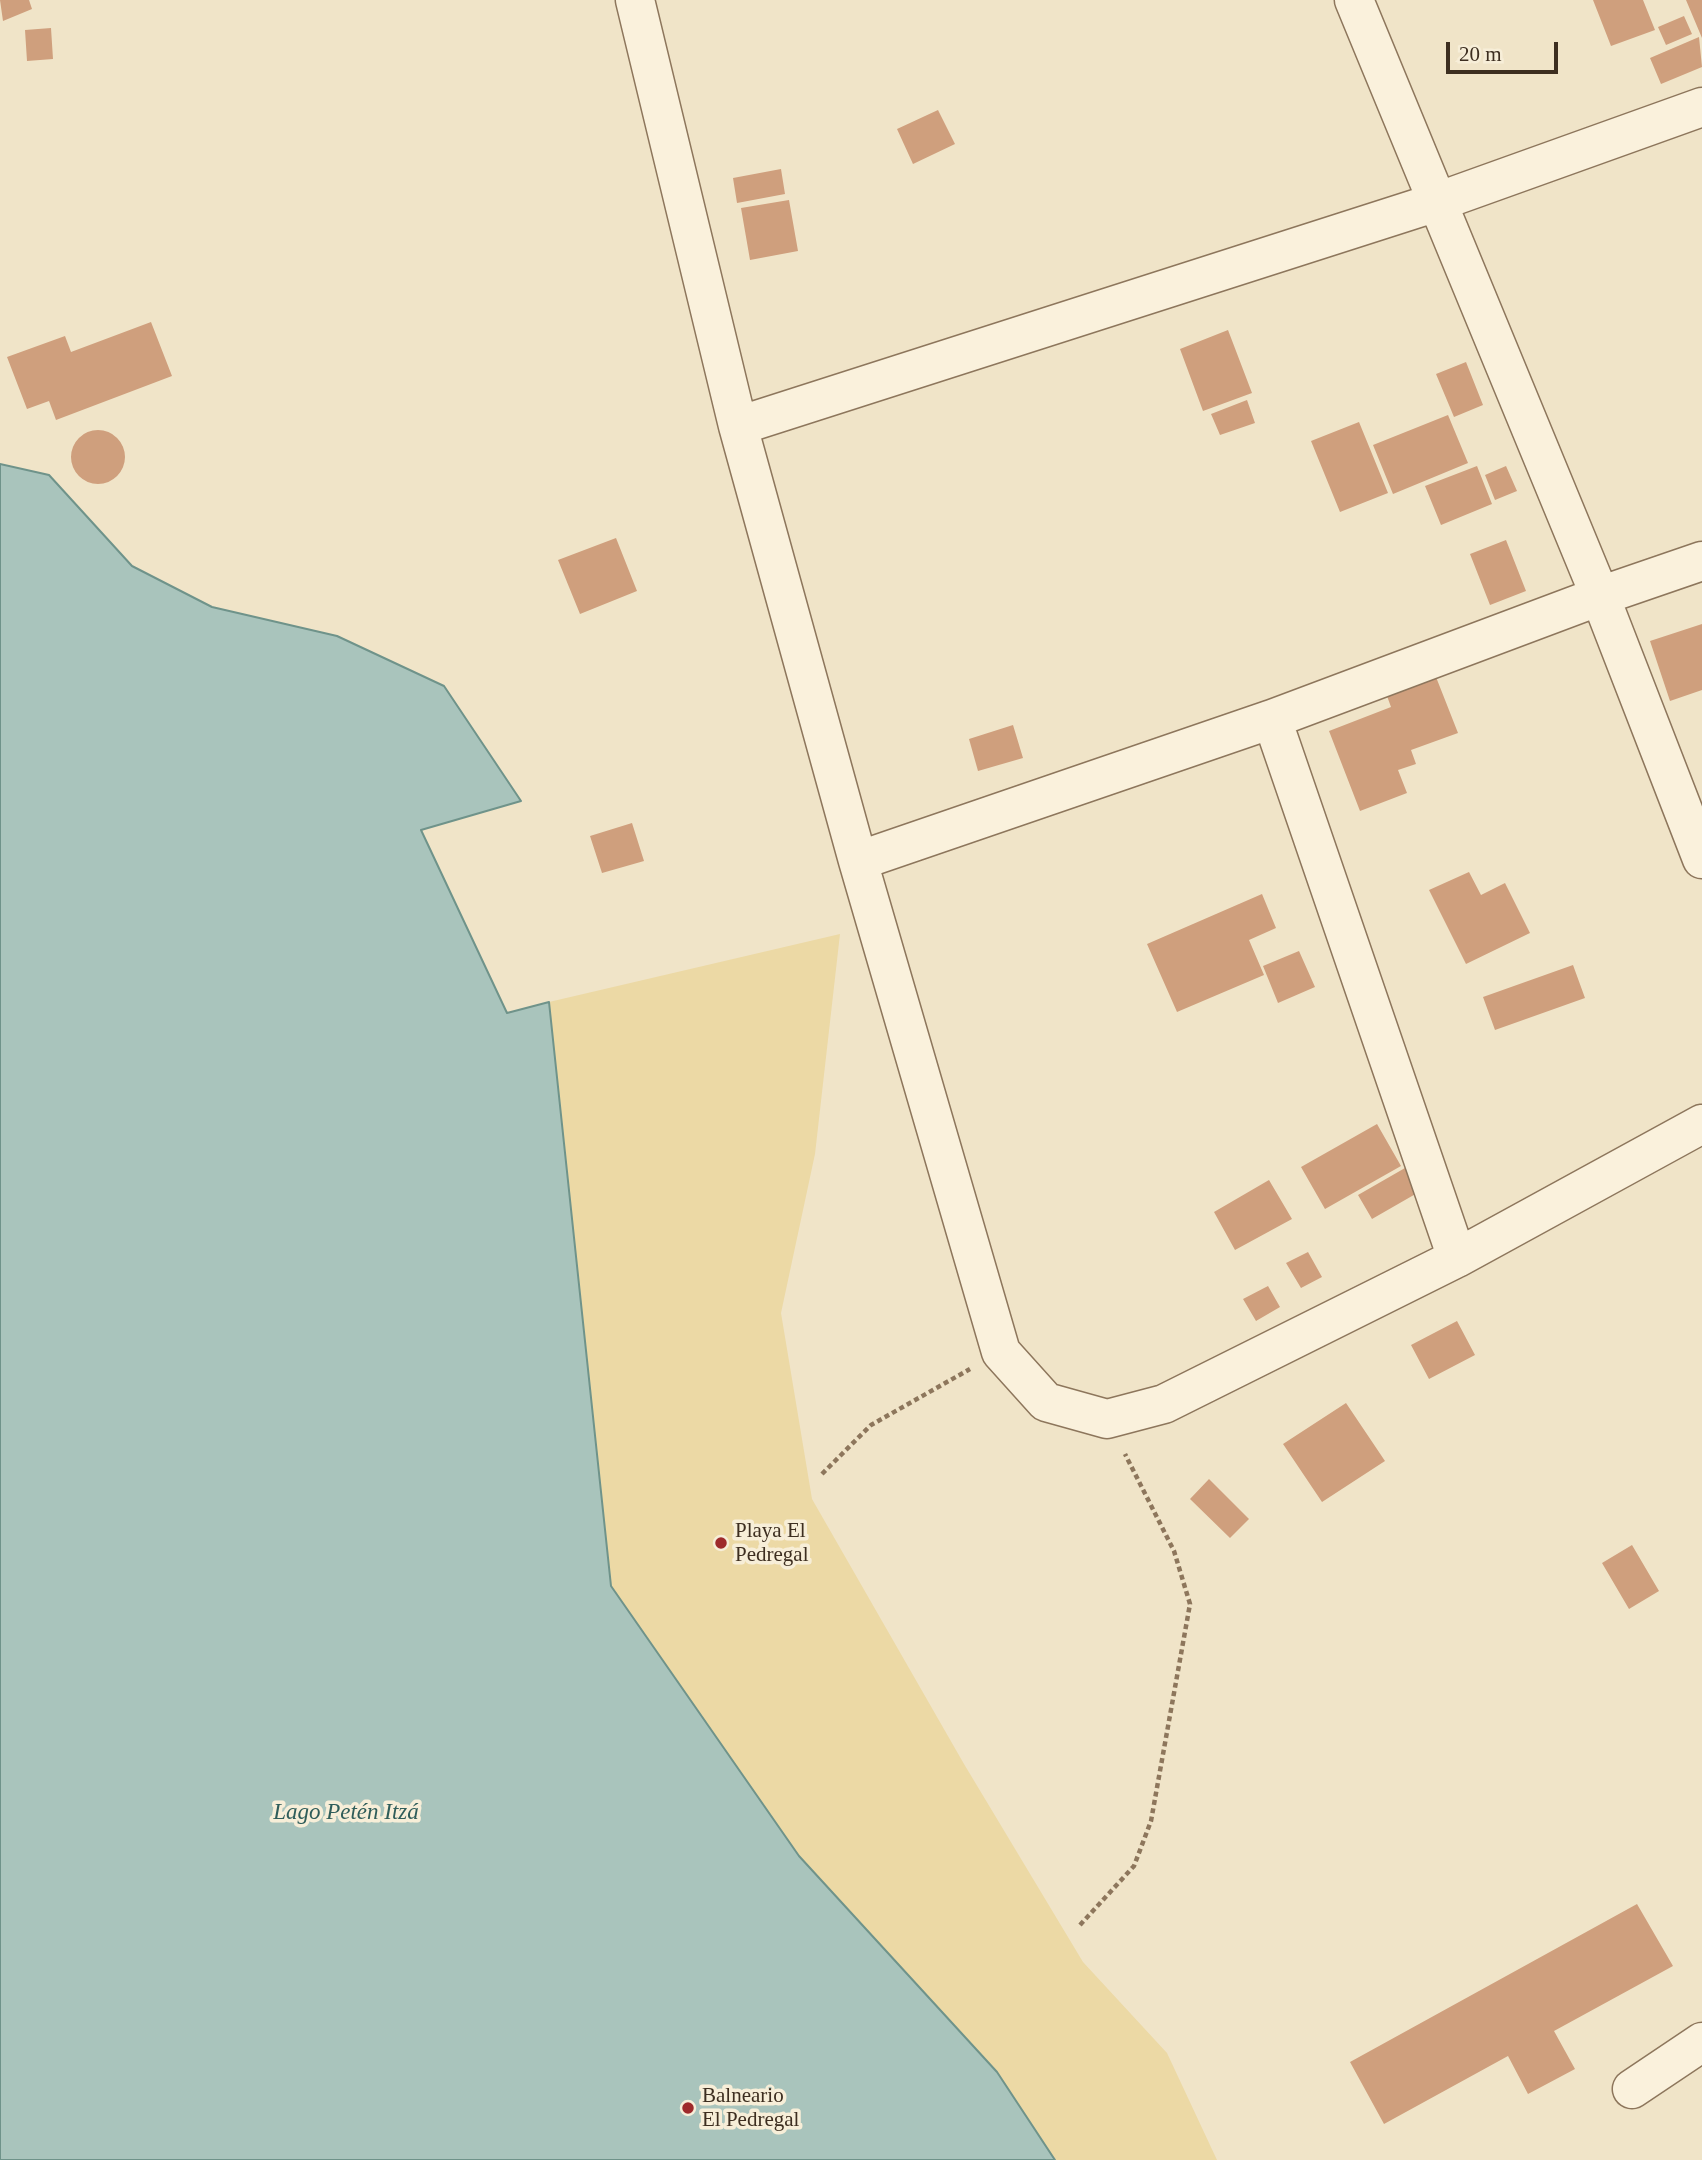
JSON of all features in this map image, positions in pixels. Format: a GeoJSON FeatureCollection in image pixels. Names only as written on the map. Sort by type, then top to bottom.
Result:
{"type":"FeatureCollection","features":[{"type":"Feature","properties":{"kind":"street"},"geometry":{"type":"LineString","coordinates":[[635,0],[738,426],[858,861],[1001,1352],[1046,1402],[1107,1419],[1164,1404],[1457,1258],[1702,1124]]}},
{"type":"Feature","properties":{"kind":"street"},"geometry":{"type":"LineString","coordinates":[[1354,0],[1600,596],[1702,859]]}},
{"type":"Feature","properties":{"kind":"street"},"geometry":{"type":"LineString","coordinates":[[738,426],[1437,202],[1702,107]]}},
{"type":"Feature","properties":{"kind":"street"},"geometry":{"type":"LineString","coordinates":[[858,861],[1272,719],[1600,596],[1702,561]]}},
{"type":"Feature","properties":{"kind":"street"},"geometry":{"type":"LineString","coordinates":[[1272,719],[1457,1258]]}},
{"type":"Feature","properties":{"kind":"street"},"geometry":{"type":"LineString","coordinates":[[1632,2089],[1702,2042]]}},
{"type":"Feature","properties":{"kind":"path"},"geometry":{"type":"LineString","coordinates":[[822,1474],[871,1425],[1001,1352]]}},
{"type":"Feature","properties":{"kind":"path"},"geometry":{"type":"LineString","coordinates":[[1080,1924],[1134,1866],[1151,1821],[1190,1605],[1174,1551],[1107,1419]]}},
{"type":"Feature","properties":{"kind":"sand","name":"Playa El Pedregal"},"geometry":{"type":"Polygon","coordinates":[[[840,934],[815,1154],[781,1313],[812,1499],[964,1764],[1083,1962],[1167,2053],[1217,2160],[1055,2160],[997,2072],[799,1856],[610,1586],[549,1002],[840,934]]]}},
{"type":"Feature","properties":{"kind":"water","name":"Lago Petén Itzá"},"geometry":{"type":"Polygon","coordinates":[[[0,464],[49,475],[132,566],[212,607],[337,636],[444,686],[521,801],[421,830],[507,1013],[549,1002],[611,1586],[799,1856],[997,2072],[1055,2160],[0,2160],[0,464]]]}},
{"type":"Feature","properties":{"kind":"building"},"geometry":{"type":"Polygon","coordinates":[[[0,0],[29,0],[32,9],[3,21],[0,0]]]}},
{"type":"Feature","properties":{"kind":"building"},"geometry":{"type":"Polygon","coordinates":[[[1593,0],[1643,0],[1655,30],[1611,46],[1593,0]]]}},
{"type":"Feature","properties":{"kind":"building"},"geometry":{"type":"Polygon","coordinates":[[[1686,0],[1702,0],[1702,38],[1686,0]]]}},
{"type":"Feature","properties":{"kind":"building"},"geometry":{"type":"Polygon","coordinates":[[[1684,16],[1692,34],[1666,45],[1658,27],[1684,16]]]}},
{"type":"Feature","properties":{"kind":"building"},"geometry":{"type":"Polygon","coordinates":[[[51,28],[53,59],[27,61],[25,30],[51,28]]]}},
{"type":"Feature","properties":{"kind":"building"},"geometry":{"type":"Polygon","coordinates":[[[1699,37],[1702,67],[1661,84],[1650,58],[1699,37]]]}},
{"type":"Feature","properties":{"kind":"building"},"geometry":{"type":"Polygon","coordinates":[[[938,110],[955,144],[913,164],[897,129],[938,110]]]}},
{"type":"Feature","properties":{"kind":"building"},"geometry":{"type":"Polygon","coordinates":[[[781,169],[785,194],[737,203],[733,178],[781,169]]]}},
{"type":"Feature","properties":{"kind":"building"},"geometry":{"type":"Polygon","coordinates":[[[789,200],[798,251],[750,260],[741,208],[789,200]]]}},
{"type":"Feature","properties":{"kind":"building"},"geometry":{"type":"Polygon","coordinates":[[[151,322],[172,376],[56,420],[49,401],[27,409],[7,357],[65,336],[71,352],[151,322]]]}},
{"type":"Feature","properties":{"kind":"building"},"geometry":{"type":"Polygon","coordinates":[[[1228,330],[1252,393],[1203,411],[1180,349],[1228,330]]]}},
{"type":"Feature","properties":{"kind":"building"},"geometry":{"type":"Polygon","coordinates":[[[1466,362],[1483,405],[1454,417],[1436,374],[1466,362]]]}},
{"type":"Feature","properties":{"kind":"building"},"geometry":{"type":"Polygon","coordinates":[[[1247,400],[1255,423],[1220,435],[1211,414],[1247,400]]]}},
{"type":"Feature","properties":{"kind":"building"},"geometry":{"type":"Polygon","coordinates":[[[1448,415],[1468,463],[1393,494],[1373,445],[1448,415]]]}},
{"type":"Feature","properties":{"kind":"building"},"geometry":{"type":"Polygon","coordinates":[[[1359,422],[1388,493],[1340,512],[1311,441],[1359,422]]]}},
{"type":"Feature","properties":{"kind":"building"},"geometry":{"type":"Polygon","coordinates":[[[98,430],[117,438],[125,457],[117,476],[98,484],[79,476],[71,457],[79,438],[98,430]]]}},
{"type":"Feature","properties":{"kind":"building"},"geometry":{"type":"Polygon","coordinates":[[[1477,466],[1492,504],[1441,525],[1425,486],[1477,466]]]}},
{"type":"Feature","properties":{"kind":"building"},"geometry":{"type":"Polygon","coordinates":[[[1506,466],[1517,491],[1495,500],[1485,475],[1506,466]]]}},
{"type":"Feature","properties":{"kind":"building"},"geometry":{"type":"Polygon","coordinates":[[[616,538],[637,591],[580,614],[558,560],[616,538]]]}},
{"type":"Feature","properties":{"kind":"building"},"geometry":{"type":"Polygon","coordinates":[[[1506,540],[1526,591],[1490,605],[1470,554],[1506,540]]]}},
{"type":"Feature","properties":{"kind":"building"},"geometry":{"type":"Polygon","coordinates":[[[1702,624],[1702,690],[1670,701],[1650,641],[1702,624]]]}},
{"type":"Feature","properties":{"kind":"building"},"geometry":{"type":"Polygon","coordinates":[[[1436,677],[1458,733],[1411,750],[1416,764],[1398,770],[1407,793],[1360,811],[1329,731],[1391,707],[1387,696],[1436,677]]]}},
{"type":"Feature","properties":{"kind":"building"},"geometry":{"type":"Polygon","coordinates":[[[1013,725],[1023,758],[978,771],[969,739],[1013,725]]]}},
{"type":"Feature","properties":{"kind":"building"},"geometry":{"type":"Polygon","coordinates":[[[632,823],[644,861],[602,873],[590,836],[632,823]]]}},
{"type":"Feature","properties":{"kind":"building"},"geometry":{"type":"Polygon","coordinates":[[[1469,872],[1481,895],[1505,883],[1530,933],[1466,964],[1429,890],[1469,872]]]}},
{"type":"Feature","properties":{"kind":"building"},"geometry":{"type":"Polygon","coordinates":[[[1262,894],[1276,928],[1249,940],[1264,975],[1177,1012],[1147,944],[1262,894]]]}},
{"type":"Feature","properties":{"kind":"building"},"geometry":{"type":"Polygon","coordinates":[[[1299,951],[1315,987],[1278,1003],[1263,966],[1299,951]]]}},
{"type":"Feature","properties":{"kind":"building"},"geometry":{"type":"Polygon","coordinates":[[[1573,965],[1585,998],[1495,1030],[1483,997],[1573,965]]]}},
{"type":"Feature","properties":{"kind":"building"},"geometry":{"type":"Polygon","coordinates":[[[1377,1124],[1401,1166],[1325,1209],[1301,1167],[1377,1124]]]}},
{"type":"Feature","properties":{"kind":"building"},"geometry":{"type":"Polygon","coordinates":[[[1405,1168],[1419,1192],[1372,1219],[1358,1195],[1405,1168]]]}},
{"type":"Feature","properties":{"kind":"building"},"geometry":{"type":"Polygon","coordinates":[[[1269,1180],[1292,1219],[1235,1250],[1214,1212],[1269,1180]]]}},
{"type":"Feature","properties":{"kind":"building"},"geometry":{"type":"Polygon","coordinates":[[[1308,1252],[1322,1277],[1301,1288],[1286,1263],[1308,1252]]]}},
{"type":"Feature","properties":{"kind":"building"},"geometry":{"type":"Polygon","coordinates":[[[1268,1286],[1280,1307],[1256,1321],[1243,1299],[1268,1286]]]}},
{"type":"Feature","properties":{"kind":"building"},"geometry":{"type":"Polygon","coordinates":[[[1457,1321],[1475,1355],[1429,1379],[1411,1345],[1457,1321]]]}},
{"type":"Feature","properties":{"kind":"building"},"geometry":{"type":"Polygon","coordinates":[[[1346,1403],[1385,1461],[1322,1502],[1283,1444],[1346,1403]]]}},
{"type":"Feature","properties":{"kind":"building"},"geometry":{"type":"Polygon","coordinates":[[[1209,1479],[1249,1519],[1230,1538],[1190,1499],[1209,1479]]]}},
{"type":"Feature","properties":{"kind":"building"},"geometry":{"type":"Polygon","coordinates":[[[1632,1545],[1659,1591],[1629,1609],[1602,1563],[1632,1545]]]}},
{"type":"Feature","properties":{"kind":"building"},"geometry":{"type":"Polygon","coordinates":[[[1637,1904],[1673,1966],[1554,2031],[1575,2069],[1528,2094],[1508,2056],[1384,2124],[1350,2062],[1637,1904]]]}},
{"type":"Feature","properties":{"kind":"place","name":"Playa El Pedregal"},"geometry":{"type":"Point","coordinates":[721,1543]}},
{"type":"Feature","properties":{"kind":"place","name":"Balneario El Pedregal"},"geometry":{"type":"Point","coordinates":[688,2108]}}]}
